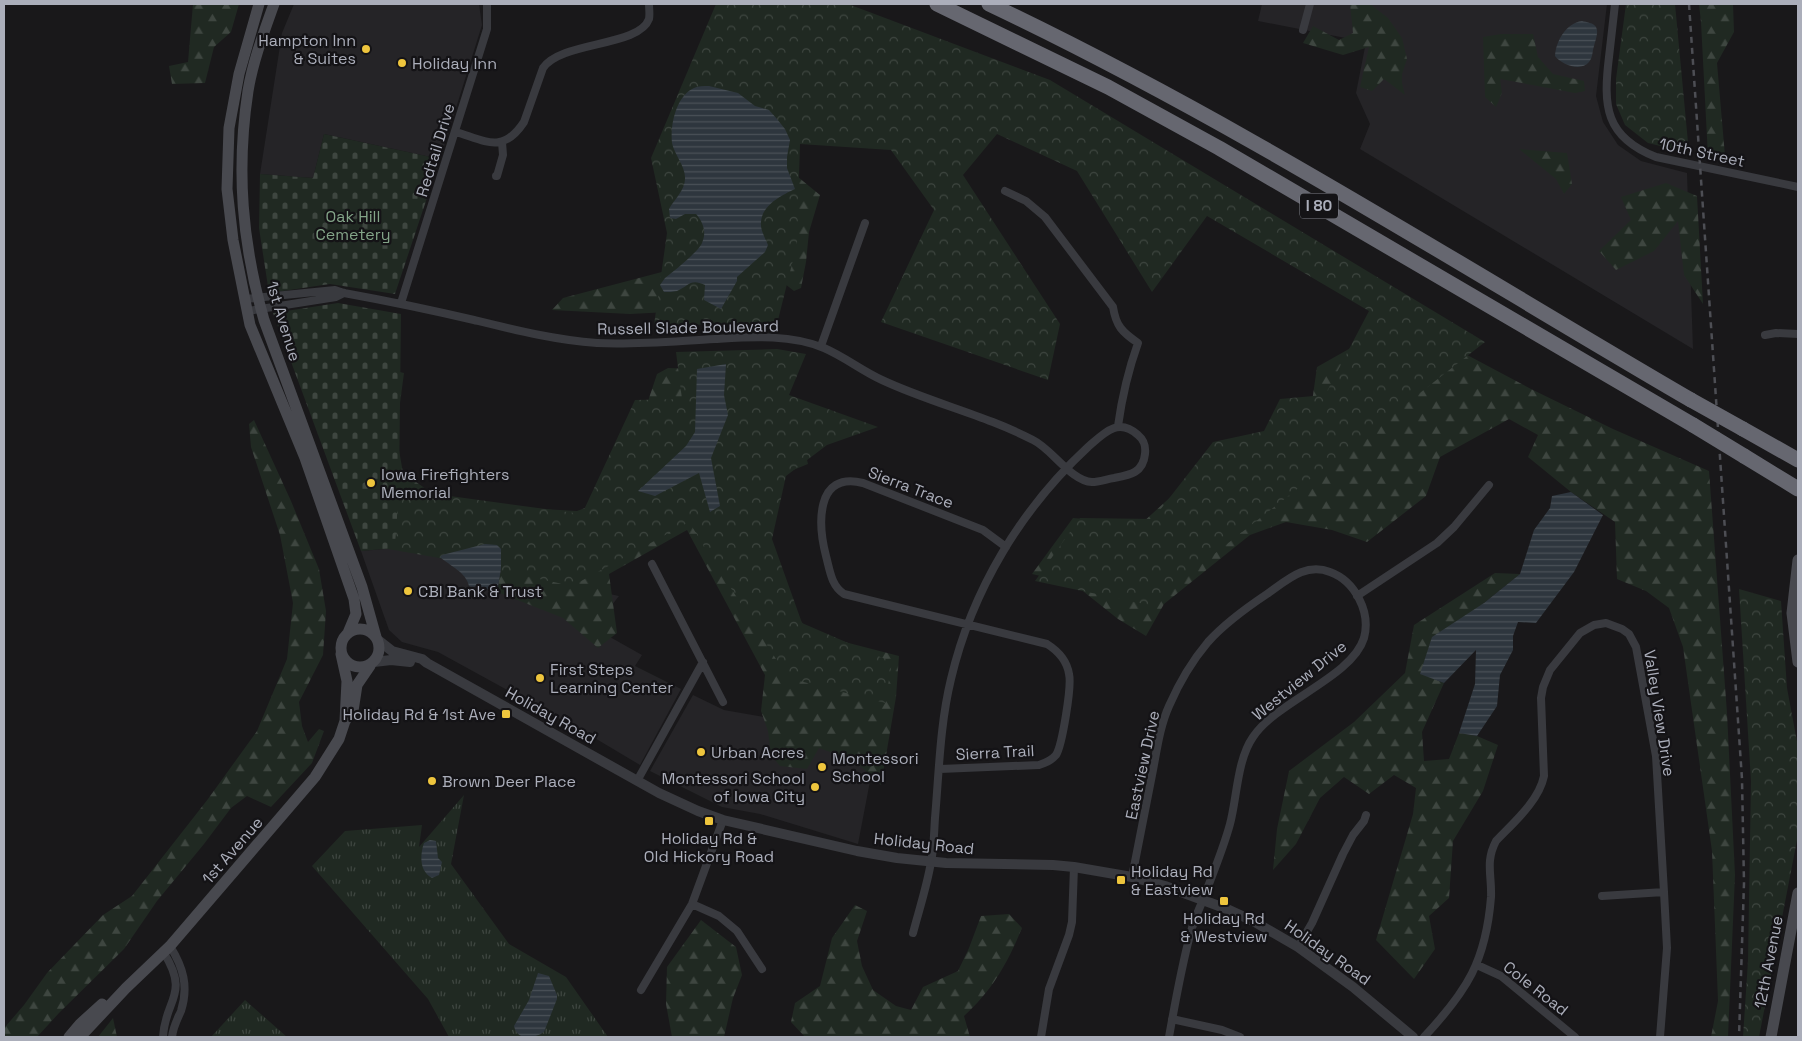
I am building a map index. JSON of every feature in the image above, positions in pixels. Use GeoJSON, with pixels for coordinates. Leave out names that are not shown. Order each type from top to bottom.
{"type":"FeatureCollection","features":[{"type":"Feature","properties":{"kind":"highway","name":"I 80"},"geometry":{"type":"LineString","coordinates":[[937,4],[1108,87],[1220,148],[1693,425],[1798,489]]}},
{"type":"Feature","properties":{"kind":"highway","name":"I 80"},"geometry":{"type":"LineString","coordinates":[[989,4],[1119,68],[1228,127],[1691,400],[1798,460]]}},
{"type":"Feature","properties":{"kind":"main road","name":"1st Avenue"},"geometry":{"type":"LineString","coordinates":[[258,4],[239,74],[229,128],[227,189],[233,240],[250,325],[306,458],[352,592],[356,614],[348,633]]}},
{"type":"Feature","properties":{"kind":"main road","name":"1st Avenue"},"geometry":{"type":"LineString","coordinates":[[274,4],[263,34],[249,90],[241,176],[244,226],[259,303],[362,587],[377,638]]}},
{"type":"Feature","properties":{"kind":"main road"},"geometry":{"type":"LineString","coordinates":[[1798,560],[1792,613],[1798,662]]}},
{"type":"Feature","properties":{"kind":"main road"},"geometry":{"type":"LineString","coordinates":[[360,629],[371,632],[377,638],[379,652],[372,664],[364,668],[352,666],[341,654],[342,642],[348,633],[360,629]]}},
{"type":"Feature","properties":{"kind":"main road","name":"1st Avenue"},"geometry":{"type":"LineString","coordinates":[[80,1037],[126,988],[167,950],[314,777],[339,739],[345,721],[347,681],[341,654]]}},
{"type":"Feature","properties":{"kind":"main road","name":"1st Avenue"},"geometry":{"type":"LineString","coordinates":[[345,721],[353,711],[357,685],[372,664]]}},
{"type":"Feature","properties":{"kind":"main road","name":"12th Avenue"},"geometry":{"type":"LineString","coordinates":[[1771,1037],[1798,893]]}},
{"type":"Feature","properties":{"kind":"main road","name":"1st Avenue"},"geometry":{"type":"LineString","coordinates":[[69,1037],[94,1011],[126,988]]}},
{"type":"Feature","properties":{"kind":"street","name":"Redtail Drive"},"geometry":{"type":"LineString","coordinates":[[401,303],[487,28],[487,4]]}},
{"type":"Feature","properties":{"kind":"street"},"geometry":{"type":"LineString","coordinates":[[456,132],[486,141],[507,141],[524,122],[546,63],[560,55],[614,41],[642,28],[649,19],[648,4]]}},
{"type":"Feature","properties":{"kind":"street"},"geometry":{"type":"LineString","coordinates":[[1303,30],[1310,4]]}},
{"type":"Feature","properties":{"kind":"street","name":"10th Street"},"geometry":{"type":"LineString","coordinates":[[1615,4],[1606,98],[1611,119],[1626,140],[1643,152],[1656,157],[1798,187]]}},
{"type":"Feature","properties":{"kind":"street"},"geometry":{"type":"LineString","coordinates":[[496,176],[503,155],[502,142]]}},
{"type":"Feature","properties":{"kind":"street"},"geometry":{"type":"LineString","coordinates":[[913,933],[932,862],[944,713],[962,638],[994,566],[1026,516],[1066,468],[1105,432],[1118,426],[1121,400],[1138,343],[1124,333],[1115,319],[1113,307],[1045,217],[1026,201],[1005,191]]}},
{"type":"Feature","properties":{"kind":"street"},"geometry":{"type":"LineString","coordinates":[[820,346],[865,223]]}},
{"type":"Feature","properties":{"kind":"street","name":"Russell Slade Boulevard"},"geometry":{"type":"LineString","coordinates":[[247,305],[336,297],[344,293],[401,303],[558,339],[599,343],[638,343],[768,337],[820,346],[852,361],[880,379],[1013,430],[1039,442],[1066,468],[1082,480],[1093,482],[1134,474],[1142,466],[1146,451],[1143,440],[1131,429],[1118,426]]}},
{"type":"Feature","properties":{"kind":"street","name":"Russell Slade Boulevard"},"geometry":{"type":"LineString","coordinates":[[247,305],[259,303]]}},
{"type":"Feature","properties":{"kind":"street"},"geometry":{"type":"LineString","coordinates":[[1765,336],[1776,333],[1798,334]]}},
{"type":"Feature","properties":{"kind":"street","name":"Sierra Trace"},"geometry":{"type":"LineString","coordinates":[[968,624],[863,599],[840,591],[834,584],[820,524],[826,497],[831,488],[840,482],[850,480],[863,483],[983,530],[1006,547]]}},
{"type":"Feature","properties":{"kind":"street"},"geometry":{"type":"LineString","coordinates":[[1357,596],[1437,543],[1454,527],[1489,484]]}},
{"type":"Feature","properties":{"kind":"street"},"geometry":{"type":"LineString","coordinates":[[652,564],[723,702]]}},
{"type":"Feature","properties":{"kind":"street","name":"Eastview Drive"},"geometry":{"type":"LineString","coordinates":[[1132,877],[1159,736],[1168,708],[1181,680],[1194,659],[1226,624],[1300,572],[1317,569],[1334,573],[1346,581],[1357,596]]}},
{"type":"Feature","properties":{"kind":"street","name":"Westview Drive"},"geometry":{"type":"LineString","coordinates":[[1169,1037],[1190,934],[1226,839],[1242,766],[1249,744],[1259,729],[1270,718],[1345,665],[1356,653],[1363,640],[1366,626],[1364,612],[1357,596]]}},
{"type":"Feature","properties":{"kind":"street","name":"Sierra Trail"},"geometry":{"type":"LineString","coordinates":[[940,768],[1039,765],[1047,763],[1055,756],[1060,740],[1070,687],[1070,674],[1061,656],[1056,650],[1046,644],[968,624]]}},
{"type":"Feature","properties":{"kind":"street","name":"Valley View Drive"},"geometry":{"type":"LineString","coordinates":[[1424,1037],[1461,993],[1477,965],[1487,933],[1491,894],[1489,867],[1492,848],[1496,841],[1534,800],[1542,785],[1544,776],[1542,698],[1546,678],[1550,670],[1580,633],[1594,625],[1606,624],[1622,629],[1629,634],[1636,648],[1656,756],[1666,948],[1660,1037]]}},
{"type":"Feature","properties":{"kind":"street","name":"Holiday Road"},"geometry":{"type":"LineString","coordinates":[[377,638],[392,651],[422,659],[637,781],[678,802],[723,820],[858,850],[932,862],[1074,867],[1132,877],[1203,899],[1253,920],[1298,947],[1354,987],[1413,1037]]}},
{"type":"Feature","properties":{"kind":"street","name":"Holiday Road"},"geometry":{"type":"LineString","coordinates":[[372,664],[399,660],[420,664],[427,663]]}},
{"type":"Feature","properties":{"kind":"street"},"geometry":{"type":"LineString","coordinates":[[637,781],[703,662]]}},
{"type":"Feature","properties":{"kind":"street"},"geometry":{"type":"LineString","coordinates":[[1298,947],[1312,923],[1343,854],[1366,815]]}},
{"type":"Feature","properties":{"kind":"street"},"geometry":{"type":"LineString","coordinates":[[641,990],[692,904],[723,820]]}},
{"type":"Feature","properties":{"kind":"street"},"geometry":{"type":"LineString","coordinates":[[1041,1037],[1049,990],[1072,922],[1074,867]]}},
{"type":"Feature","properties":{"kind":"street"},"geometry":{"type":"LineString","coordinates":[[1602,896],[1664,892]]}},
{"type":"Feature","properties":{"kind":"street"},"geometry":{"type":"LineString","coordinates":[[692,904],[719,916],[738,931],[762,969]]}},
{"type":"Feature","properties":{"kind":"street"},"geometry":{"type":"LineString","coordinates":[[163,1037],[166,1020],[175,995],[176,984],[167,950]]}},
{"type":"Feature","properties":{"kind":"street"},"geometry":{"type":"LineString","coordinates":[[167,950],[179,960],[185,980],[183,1004],[175,1021],[172,1037]]}},
{"type":"Feature","properties":{"kind":"street","name":"Cole Road"},"geometry":{"type":"LineString","coordinates":[[1477,965],[1500,976],[1575,1037]]}},
{"type":"Feature","properties":{"kind":"street"},"geometry":{"type":"LineString","coordinates":[[1172,1020],[1222,1030],[1240,1037]]}},
{"type":"Feature","properties":{"kind":"shaded area"},"geometry":{"type":"Polygon","coordinates":[[[294,4],[479,4],[482,25],[440,159],[324,134],[313,178],[260,174],[282,33],[294,4]]]}},
{"type":"Feature","properties":{"kind":"shaded area"},"geometry":{"type":"Polygon","coordinates":[[[1262,4],[1607,4],[1596,96],[1603,122],[1618,145],[1641,161],[1687,173],[1693,349],[1360,149],[1370,124],[1356,93],[1366,42],[1258,21],[1262,4]]]}},
{"type":"Feature","properties":{"kind":"shaded area"},"geometry":{"type":"Polygon","coordinates":[[[1582,21],[1595,26],[1597,37],[1589,62],[1586,65],[1577,67],[1562,62],[1555,56],[1557,44],[1563,34],[1571,25],[1582,21]]]}},
{"type":"Feature","properties":{"kind":"shaded area"},"geometry":{"type":"Polygon","coordinates":[[[699,86],[709,86],[738,93],[755,106],[769,110],[777,119],[785,129],[790,140],[787,168],[795,189],[774,201],[765,211],[762,216],[761,225],[768,245],[765,252],[737,277],[737,281],[721,309],[704,300],[705,285],[700,283],[696,282],[672,292],[664,292],[660,285],[665,278],[700,247],[704,235],[704,227],[696,214],[685,214],[676,219],[670,218],[669,209],[685,183],[684,170],[672,143],[673,120],[679,104],[688,92],[699,86]]]}},
{"type":"Feature","properties":{"kind":"shaded area"},"geometry":{"type":"Polygon","coordinates":[[[726,364],[724,395],[728,415],[711,458],[720,506],[710,512],[699,473],[655,496],[638,491],[686,446],[695,432],[697,369],[726,364]]]}},
{"type":"Feature","properties":{"kind":"shaded area"},"geometry":{"type":"Polygon","coordinates":[[[1571,492],[1603,515],[1574,572],[1536,623],[1518,622],[1513,636],[1513,650],[1500,675],[1497,706],[1477,736],[1459,733],[1475,684],[1476,650],[1444,683],[1420,674],[1432,637],[1484,603],[1520,574],[1534,530],[1550,508],[1552,496],[1571,492]]]}},
{"type":"Feature","properties":{"kind":"shaded area"},"geometry":{"type":"Polygon","coordinates":[[[485,544],[497,545],[501,549],[501,569],[497,592],[477,586],[469,586],[461,573],[440,557],[485,544]]]}},
{"type":"Feature","properties":{"kind":"shaded area"},"geometry":{"type":"Polygon","coordinates":[[[395,548],[619,596],[594,628],[642,655],[635,666],[681,689],[640,765],[438,652],[402,642],[389,630],[361,551],[395,548]]]}},
{"type":"Feature","properties":{"kind":"shaded area"},"geometry":{"type":"Polygon","coordinates":[[[693,695],[724,710],[781,720],[885,703],[858,844],[760,814],[722,807],[650,771],[693,695]]]}},
{"type":"Feature","properties":{"kind":"shaded area"},"geometry":{"type":"Polygon","coordinates":[[[430,840],[436,841],[438,858],[442,862],[439,875],[432,878],[425,871],[421,858],[424,843],[430,840]]]}},
{"type":"Feature","properties":{"kind":"shaded area"},"geometry":{"type":"Polygon","coordinates":[[[538,973],[549,976],[557,999],[544,1032],[536,1036],[526,1037],[519,1034],[514,1026],[529,1000],[538,973]]]}},
{"type":"Feature","properties":{"kind":"green space"},"geometry":{"type":"Polygon","coordinates":[[[193,4],[239,4],[231,32],[214,47],[205,83],[172,84],[169,66],[188,62],[193,4]]]}},
{"type":"Feature","properties":{"kind":"green space"},"geometry":{"type":"Polygon","coordinates":[[[716,4],[848,4],[1050,80],[1485,342],[1149,605],[1035,581],[1080,518],[1153,519],[1213,442],[1264,431],[1280,399],[1325,395],[1369,311],[1207,216],[1152,292],[1077,171],[997,134],[963,175],[1060,324],[1048,380],[881,322],[934,210],[891,150],[800,144],[797,244],[777,324],[654,325],[667,233],[651,158],[716,4]]]}},
{"type":"Feature","properties":{"kind":"green space"},"geometry":{"type":"Polygon","coordinates":[[[1350,4],[1370,4],[1388,18],[1402,38],[1407,59],[1402,74],[1405,95],[1384,79],[1372,91],[1360,87],[1369,47],[1343,55],[1303,43],[1313,26],[1339,40],[1353,33],[1350,4]]]}},
{"type":"Feature","properties":{"kind":"green space"},"geometry":{"type":"Polygon","coordinates":[[[1626,4],[1675,4],[1689,153],[1648,143],[1625,125],[1616,104],[1616,79],[1626,4]]]}},
{"type":"Feature","properties":{"kind":"green space"},"geometry":{"type":"Polygon","coordinates":[[[1699,4],[1733,4],[1734,32],[1717,63],[1725,156],[1708,157],[1699,4]]]}},
{"type":"Feature","properties":{"kind":"green space"},"geometry":{"type":"Polygon","coordinates":[[[1501,34],[1533,34],[1538,57],[1553,74],[1584,81],[1585,91],[1575,93],[1500,79],[1502,93],[1496,107],[1485,97],[1483,37],[1501,34]]]}},
{"type":"Feature","properties":{"kind":"green space","name":"Oak Hill Cemetery"},"geometry":{"type":"Polygon","coordinates":[[[324,134],[440,159],[395,294],[330,284],[269,293],[259,228],[260,174],[313,178],[324,134]]]}},
{"type":"Feature","properties":{"kind":"green space"},"geometry":{"type":"Polygon","coordinates":[[[1519,149],[1567,153],[1572,184],[1564,194],[1556,179],[1519,149]]]}},
{"type":"Feature","properties":{"kind":"green space"},"geometry":{"type":"Polygon","coordinates":[[[787,168],[820,195],[809,232],[801,288],[794,291],[780,280],[787,168]]]}},
{"type":"Feature","properties":{"kind":"green space"},"geometry":{"type":"Polygon","coordinates":[[[1666,183],[1697,196],[1703,304],[1684,275],[1678,221],[1654,251],[1616,270],[1599,251],[1631,220],[1621,197],[1666,183]]]}},
{"type":"Feature","properties":{"kind":"green space"},"geometry":{"type":"Polygon","coordinates":[[[677,268],[668,312],[630,314],[552,310],[563,298],[677,268]]]}},
{"type":"Feature","properties":{"kind":"green space"},"geometry":{"type":"Polygon","coordinates":[[[338,303],[401,314],[399,489],[395,548],[361,551],[273,313],[338,303]]]}},
{"type":"Feature","properties":{"kind":"green space"},"geometry":{"type":"Polygon","coordinates":[[[1363,341],[1454,348],[1531,389],[1613,429],[1709,471],[1727,713],[1735,875],[1728,1037],[1711,1037],[1718,1001],[1712,851],[1683,647],[1669,608],[1646,591],[1617,579],[1615,522],[1571,492],[1528,457],[1538,435],[1509,419],[1440,457],[1426,496],[1367,542],[1332,530],[1286,522],[1250,535],[1164,604],[1146,636],[1118,619],[1074,584],[1032,574],[1073,518],[1141,524],[1188,481],[1312,402],[1317,367],[1363,341]]]}},
{"type":"Feature","properties":{"kind":"green space"},"geometry":{"type":"Polygon","coordinates":[[[777,349],[806,354],[789,395],[878,427],[827,445],[786,476],[772,539],[802,623],[892,662],[885,703],[788,678],[689,522],[572,586],[395,548],[399,489],[582,514],[635,400],[682,399],[676,352],[777,349]]]}},
{"type":"Feature","properties":{"kind":"green space"},"geometry":{"type":"Polygon","coordinates":[[[668,368],[697,369],[793,402],[808,464],[781,475],[769,532],[791,608],[810,633],[899,656],[896,697],[881,785],[855,761],[819,748],[807,769],[780,766],[771,755],[768,731],[761,711],[765,675],[687,530],[609,574],[617,633],[598,648],[563,618],[497,592],[501,569],[377,547],[391,370],[404,373],[396,433],[403,473],[439,498],[475,505],[577,511],[593,505],[641,422],[657,374],[668,368]]]}},
{"type":"Feature","properties":{"kind":"green space"},"geometry":{"type":"Polygon","coordinates":[[[254,420],[291,501],[319,569],[326,611],[323,655],[299,702],[302,726],[308,742],[319,729],[324,731],[312,763],[271,807],[247,796],[231,808],[157,901],[124,949],[37,1037],[4,1037],[5,1027],[47,973],[103,915],[132,896],[208,799],[257,731],[287,659],[293,603],[280,535],[251,447],[249,424],[254,420]]]}},
{"type":"Feature","properties":{"kind":"green space"},"geometry":{"type":"Polygon","coordinates":[[[1495,573],[1520,574],[1484,603],[1420,673],[1444,683],[1422,732],[1424,761],[1449,759],[1459,733],[1477,736],[1498,745],[1483,791],[1453,841],[1449,898],[1429,916],[1435,949],[1414,979],[1376,940],[1413,814],[1416,788],[1394,775],[1369,794],[1344,777],[1320,798],[1296,844],[1273,870],[1277,829],[1289,771],[1354,722],[1405,673],[1414,625],[1495,573]]]}},
{"type":"Feature","properties":{"kind":"green space"},"geometry":{"type":"Polygon","coordinates":[[[1739,589],[1781,601],[1787,688],[1798,747],[1798,835],[1759,1037],[1743,1037],[1748,961],[1751,781],[1739,589]]]}},
{"type":"Feature","properties":{"kind":"green space"},"geometry":{"type":"Polygon","coordinates":[[[464,795],[451,864],[509,944],[566,977],[608,1037],[449,1037],[428,999],[312,866],[345,831],[422,825],[419,847],[464,795]]]}},
{"type":"Feature","properties":{"kind":"green space"},"geometry":{"type":"Polygon","coordinates":[[[855,905],[867,911],[857,941],[862,966],[873,990],[896,1006],[911,1010],[923,987],[958,971],[981,916],[1009,914],[1022,928],[1011,953],[991,986],[964,1016],[970,1037],[805,1037],[791,1022],[795,1003],[820,986],[832,938],[855,905]]]}},
{"type":"Feature","properties":{"kind":"green space"},"geometry":{"type":"Polygon","coordinates":[[[701,920],[736,947],[742,975],[733,998],[724,1037],[672,1037],[666,1004],[667,967],[701,920]]]}},
{"type":"Feature","properties":{"kind":"green space"},"geometry":{"type":"Polygon","coordinates":[[[245,1000],[287,1037],[211,1037],[245,1000]]]}},
{"type":"Feature","properties":{"kind":"green space"},"geometry":{"type":"Polygon","coordinates":[[[113,1018],[117,1037],[98,1037],[113,1018]]]}},
{"type":"Feature","properties":{"kind":"railway"},"geometry":{"type":"LineString","coordinates":[[1689,4],[1742,779],[1744,883],[1739,1037]]}},
{"type":"Feature","properties":{"kind":"place","name":"Hampton Inn & Suites"},"geometry":{"type":"Point","coordinates":[366,49]}},
{"type":"Feature","properties":{"kind":"place","name":"Holiday Inn"},"geometry":{"type":"Point","coordinates":[402,63]}},
{"type":"Feature","properties":{"kind":"place","name":"Iowa Firefighters Memorial"},"geometry":{"type":"Point","coordinates":[371,483]}},
{"type":"Feature","properties":{"kind":"place","name":"CBI Bank & Trust"},"geometry":{"type":"Point","coordinates":[408,591]}},
{"type":"Feature","properties":{"kind":"place","name":"First Steps Learning Center"},"geometry":{"type":"Point","coordinates":[540,678]}},
{"type":"Feature","properties":{"kind":"place","name":"Holiday Rd & 1st Ave"},"geometry":{"type":"Point","coordinates":[506,714]}},
{"type":"Feature","properties":{"kind":"place","name":"Urban Acres"},"geometry":{"type":"Point","coordinates":[701,752]}},
{"type":"Feature","properties":{"kind":"place","name":"Montessori School"},"geometry":{"type":"Point","coordinates":[822,767]}},
{"type":"Feature","properties":{"kind":"place","name":"Brown Deer Place"},"geometry":{"type":"Point","coordinates":[432,781]}},
{"type":"Feature","properties":{"kind":"place","name":"Montessori School of Iowa City"},"geometry":{"type":"Point","coordinates":[815,787]}},
{"type":"Feature","properties":{"kind":"place","name":"Holiday Rd & Old Hickory Road"},"geometry":{"type":"Point","coordinates":[709,821]}},
{"type":"Feature","properties":{"kind":"place","name":"Holiday Rd & Eastview"},"geometry":{"type":"Point","coordinates":[1121,880]}},
{"type":"Feature","properties":{"kind":"place","name":"Holiday Rd & Westview"},"geometry":{"type":"Point","coordinates":[1224,901]}}]}
